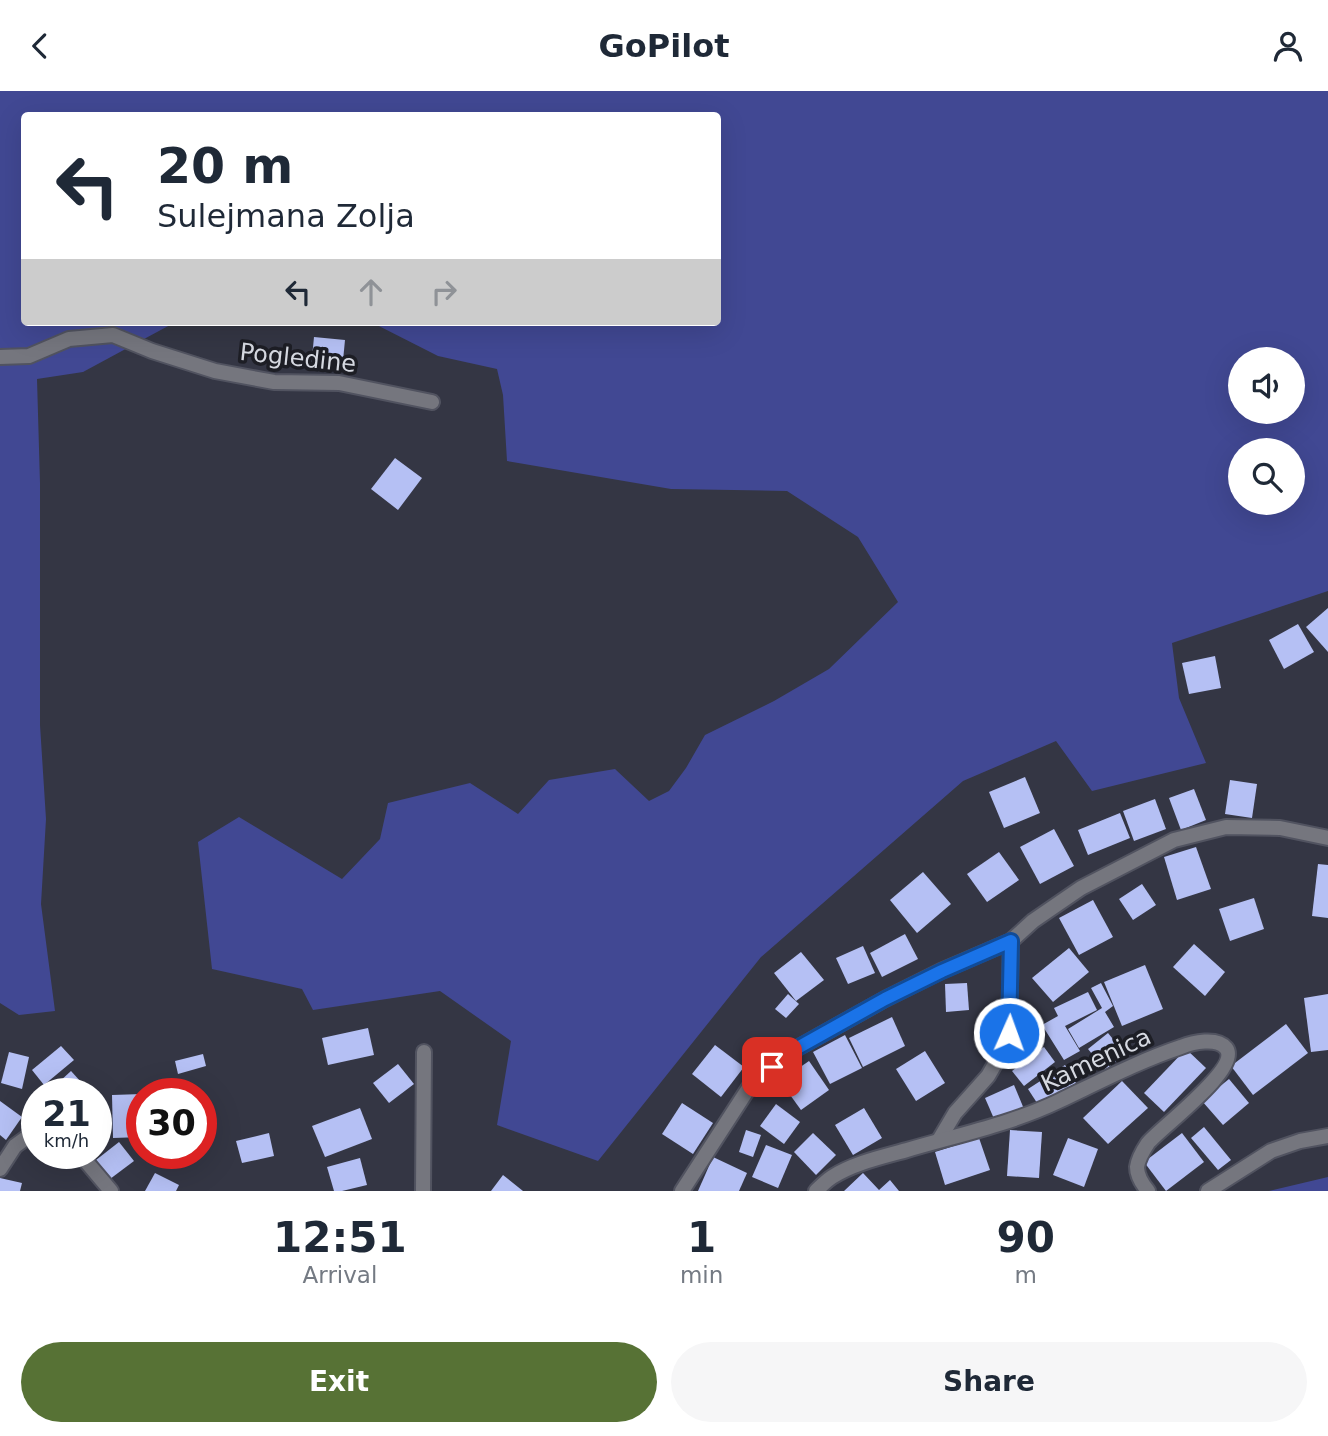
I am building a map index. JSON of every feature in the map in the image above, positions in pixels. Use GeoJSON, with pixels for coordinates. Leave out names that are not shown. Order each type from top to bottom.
{"type":"FeatureCollection","features":[{"type":"Feature","properties":{"kind":"street","name":"Pogledine"},"geometry":{"type":"LineString","coordinates":[[0,357],[29,356],[69,339],[113,335],[152,351],[215,371],[274,382],[339,383],[432,402]]}},
{"type":"Feature","properties":{"kind":"street"},"geometry":{"type":"LineString","coordinates":[[682,1191],[752,1083],[792,1051],[885,999],[1011,941],[1033,921],[1081,888],[1174,840],[1226,827],[1280,828],[1328,838]]}},
{"type":"Feature","properties":{"kind":"street"},"geometry":{"type":"LineString","coordinates":[[939,1140],[955,1113],[988,1076],[1009,1033],[1011,941]]}},
{"type":"Feature","properties":{"kind":"street","name":"Kamenica"},"geometry":{"type":"LineString","coordinates":[[816,1191],[845,1170],[1041,1110],[1183,1046],[1206,1042],[1225,1046],[1228,1053],[1227,1062],[1219,1074],[1148,1144],[1140,1159],[1137,1168],[1148,1191]]}},
{"type":"Feature","properties":{"kind":"street"},"geometry":{"type":"LineString","coordinates":[[423,1191],[424,1052]]}},
{"type":"Feature","properties":{"kind":"street"},"geometry":{"type":"LineString","coordinates":[[1208,1191],[1271,1151],[1300,1141],[1328,1136]]}},
{"type":"Feature","properties":{"kind":"street"},"geometry":{"type":"LineString","coordinates":[[0,1169],[15,1146],[21,1142]]}},
{"type":"Feature","properties":{"kind":"street"},"geometry":{"type":"LineString","coordinates":[[92,1169],[111,1191]]}},
{"type":"Feature","properties":{"kind":"shaded area"},"geometry":{"type":"Polygon","coordinates":[[[0,91],[1328,91],[1328,591],[1172,643],[1179,698],[1206,763],[1092,791],[1056,741],[963,781],[761,957],[598,1161],[497,1125],[511,1041],[440,991],[313,1010],[302,989],[212,969],[198,842],[239,817],[342,879],[380,839],[388,803],[470,783],[518,814],[549,780],[615,769],[649,801],[669,791],[705,735],[774,701],[829,669],[898,602],[858,537],[787,491],[671,489],[507,461],[503,395],[497,369],[438,356],[379,326],[721,326],[721,112],[21,112],[21,326],[168,326],[83,372],[37,379],[40,725],[46,819],[41,904],[55,1011],[19,1015],[0,1003],[0,91]]]}},
{"type":"Feature","properties":{"kind":"shaded area"},"geometry":{"type":"Polygon","coordinates":[[[1328,1177],[1328,1191],[1269,1191],[1328,1177]]]}},
{"type":"Feature","properties":{"kind":"building"},"geometry":{"type":"Polygon","coordinates":[[[314,337],[345,340],[342,371],[311,368],[314,337]]]}},
{"type":"Feature","properties":{"kind":"building"},"geometry":{"type":"Polygon","coordinates":[[[395,458],[422,478],[398,510],[371,489],[395,458]]]}},
{"type":"Feature","properties":{"kind":"building"},"geometry":{"type":"Polygon","coordinates":[[[1328,608],[1328,652],[1306,627],[1328,608]]]}},
{"type":"Feature","properties":{"kind":"building"},"geometry":{"type":"Polygon","coordinates":[[[1298,624],[1314,652],[1284,669],[1269,640],[1298,624]]]}},
{"type":"Feature","properties":{"kind":"building"},"geometry":{"type":"Polygon","coordinates":[[[1215,656],[1221,688],[1189,694],[1182,663],[1215,656]]]}},
{"type":"Feature","properties":{"kind":"building"},"geometry":{"type":"Polygon","coordinates":[[[1025,777],[1040,813],[1004,828],[989,792],[1025,777]]]}},
{"type":"Feature","properties":{"kind":"building"},"geometry":{"type":"Polygon","coordinates":[[[1230,780],[1257,784],[1252,818],[1225,814],[1230,780]]]}},
{"type":"Feature","properties":{"kind":"building"},"geometry":{"type":"Polygon","coordinates":[[[1194,789],[1206,820],[1181,830],[1169,798],[1194,789]]]}},
{"type":"Feature","properties":{"kind":"building"},"geometry":{"type":"Polygon","coordinates":[[[1155,799],[1166,829],[1134,841],[1123,811],[1155,799]]]}},
{"type":"Feature","properties":{"kind":"building"},"geometry":{"type":"Polygon","coordinates":[[[1120,813],[1130,838],[1088,855],[1078,830],[1120,813]]]}},
{"type":"Feature","properties":{"kind":"building"},"geometry":{"type":"Polygon","coordinates":[[[1054,829],[1074,866],[1040,884],[1020,847],[1054,829]]]}},
{"type":"Feature","properties":{"kind":"building"},"geometry":{"type":"Polygon","coordinates":[[[1196,847],[1211,889],[1177,900],[1164,857],[1196,847]]]}},
{"type":"Feature","properties":{"kind":"building"},"geometry":{"type":"Polygon","coordinates":[[[999,852],[1019,880],[987,902],[967,874],[999,852]]]}},
{"type":"Feature","properties":{"kind":"building"},"geometry":{"type":"Polygon","coordinates":[[[1318,864],[1328,865],[1328,918],[1312,916],[1318,864]]]}},
{"type":"Feature","properties":{"kind":"building"},"geometry":{"type":"Polygon","coordinates":[[[923,872],[951,904],[917,933],[890,900],[923,872]]]}},
{"type":"Feature","properties":{"kind":"building"},"geometry":{"type":"Polygon","coordinates":[[[1142,884],[1156,905],[1133,920],[1119,899],[1142,884]]]}},
{"type":"Feature","properties":{"kind":"building"},"geometry":{"type":"Polygon","coordinates":[[[1254,898],[1264,929],[1230,941],[1219,909],[1254,898]]]}},
{"type":"Feature","properties":{"kind":"building"},"geometry":{"type":"Polygon","coordinates":[[[1093,900],[1113,937],[1079,955],[1059,918],[1093,900]]]}},
{"type":"Feature","properties":{"kind":"building"},"geometry":{"type":"Polygon","coordinates":[[[905,934],[918,959],[882,977],[870,953],[905,934]]]}},
{"type":"Feature","properties":{"kind":"building"},"geometry":{"type":"Polygon","coordinates":[[[1194,944],[1225,972],[1205,996],[1173,967],[1194,944]]]}},
{"type":"Feature","properties":{"kind":"building"},"geometry":{"type":"Polygon","coordinates":[[[863,946],[875,973],[848,984],[836,958],[863,946]]]}},
{"type":"Feature","properties":{"kind":"building"},"geometry":{"type":"Polygon","coordinates":[[[1069,948],[1089,972],[1053,1002],[1032,978],[1069,948]]]}},
{"type":"Feature","properties":{"kind":"building"},"geometry":{"type":"Polygon","coordinates":[[[801,952],[824,980],[796,1001],[774,973],[801,952]]]}},
{"type":"Feature","properties":{"kind":"building"},"geometry":{"type":"Polygon","coordinates":[[[1145,965],[1163,1009],[1122,1026],[1104,982],[1145,965]]]}},
{"type":"Feature","properties":{"kind":"building"},"geometry":{"type":"Polygon","coordinates":[[[967,983],[969,1010],[946,1012],[945,984],[967,983]]]}},
{"type":"Feature","properties":{"kind":"building"},"geometry":{"type":"Polygon","coordinates":[[[1101,983],[1113,1006],[1105,1012],[1114,1027],[1079,1048],[1068,1029],[1102,1008],[1091,988],[1101,983]]]}},
{"type":"Feature","properties":{"kind":"building"},"geometry":{"type":"Polygon","coordinates":[[[1088,992],[1097,1010],[1065,1026],[1080,1051],[1064,1060],[1042,1025],[1058,1016],[1054,1008],[1088,992]]]}},
{"type":"Feature","properties":{"kind":"building"},"geometry":{"type":"Polygon","coordinates":[[[788,994],[799,1004],[786,1018],[775,1009],[788,994]]]}},
{"type":"Feature","properties":{"kind":"building"},"geometry":{"type":"Polygon","coordinates":[[[1328,994],[1328,1050],[1311,1052],[1304,998],[1328,994]]]}},
{"type":"Feature","properties":{"kind":"building"},"geometry":{"type":"Polygon","coordinates":[[[892,1017],[905,1046],[863,1067],[849,1038],[892,1017]]]}},
{"type":"Feature","properties":{"kind":"building"},"geometry":{"type":"Polygon","coordinates":[[[1286,1024],[1308,1053],[1253,1095],[1231,1066],[1286,1024]]]}},
{"type":"Feature","properties":{"kind":"building"},"geometry":{"type":"Polygon","coordinates":[[[368,1028],[374,1055],[328,1065],[322,1038],[368,1028]]]}},
{"type":"Feature","properties":{"kind":"building"},"geometry":{"type":"Polygon","coordinates":[[[1108,1033],[1125,1054],[1105,1070],[1088,1049],[1108,1033]]]}},
{"type":"Feature","properties":{"kind":"building"},"geometry":{"type":"Polygon","coordinates":[[[845,1035],[862,1068],[830,1084],[813,1052],[845,1035]]]}},
{"type":"Feature","properties":{"kind":"building"},"geometry":{"type":"Polygon","coordinates":[[[715,1045],[744,1067],[721,1097],[692,1074],[715,1045]]]}},
{"type":"Feature","properties":{"kind":"building"},"geometry":{"type":"Polygon","coordinates":[[[61,1046],[74,1060],[52,1078],[38,1078],[32,1070],[61,1046]]]}},
{"type":"Feature","properties":{"kind":"building"},"geometry":{"type":"Polygon","coordinates":[[[1044,1047],[1055,1062],[1024,1086],[1012,1071],[1044,1047]]]}},
{"type":"Feature","properties":{"kind":"building"},"geometry":{"type":"Polygon","coordinates":[[[1186,1049],[1206,1068],[1164,1112],[1144,1093],[1186,1049]]]}},
{"type":"Feature","properties":{"kind":"building"},"geometry":{"type":"Polygon","coordinates":[[[925,1051],[945,1083],[916,1101],[896,1069],[925,1051]]]}},
{"type":"Feature","properties":{"kind":"building"},"geometry":{"type":"Polygon","coordinates":[[[9,1052],[29,1057],[24,1078],[21,1078],[21,1089],[1,1083],[9,1052]]]}},
{"type":"Feature","properties":{"kind":"building"},"geometry":{"type":"Polygon","coordinates":[[[203,1054],[206,1066],[178,1074],[175,1061],[203,1054]]]}},
{"type":"Feature","properties":{"kind":"building"},"geometry":{"type":"Polygon","coordinates":[[[809,1061],[829,1090],[801,1110],[780,1081],[809,1061]]]}},
{"type":"Feature","properties":{"kind":"building"},"geometry":{"type":"Polygon","coordinates":[[[398,1064],[414,1084],[389,1103],[373,1083],[398,1064]]]}},
{"type":"Feature","properties":{"kind":"building"},"geometry":{"type":"Polygon","coordinates":[[[1065,1065],[1076,1083],[1039,1106],[1028,1089],[1065,1065]]]}},
{"type":"Feature","properties":{"kind":"building"},"geometry":{"type":"Polygon","coordinates":[[[71,1071],[77,1078],[63,1078],[71,1071]]]}},
{"type":"Feature","properties":{"kind":"building"},"geometry":{"type":"Polygon","coordinates":[[[1229,1079],[1249,1103],[1223,1125],[1202,1101],[1229,1079]]]}},
{"type":"Feature","properties":{"kind":"building"},"geometry":{"type":"Polygon","coordinates":[[[1122,1081],[1148,1108],[1108,1144],[1083,1118],[1122,1081]]]}},
{"type":"Feature","properties":{"kind":"building"},"geometry":{"type":"Polygon","coordinates":[[[1014,1085],[1024,1109],[995,1121],[985,1098],[1014,1085]]]}},
{"type":"Feature","properties":{"kind":"building"},"geometry":{"type":"Polygon","coordinates":[[[112,1095],[126,1095],[126,1138],[113,1138],[112,1095]]]}},
{"type":"Feature","properties":{"kind":"building"},"geometry":{"type":"Polygon","coordinates":[[[0,1101],[21,1118],[6,1140],[0,1135],[0,1101]]]}},
{"type":"Feature","properties":{"kind":"building"},"geometry":{"type":"Polygon","coordinates":[[[682,1103],[713,1123],[693,1154],[662,1134],[682,1103]]]}},
{"type":"Feature","properties":{"kind":"building"},"geometry":{"type":"Polygon","coordinates":[[[776,1104],[800,1122],[784,1144],[760,1126],[776,1104]]]}},
{"type":"Feature","properties":{"kind":"building"},"geometry":{"type":"Polygon","coordinates":[[[360,1108],[372,1139],[325,1157],[312,1126],[360,1108]]]}},
{"type":"Feature","properties":{"kind":"building"},"geometry":{"type":"Polygon","coordinates":[[[864,1108],[882,1138],[853,1155],[835,1125],[864,1108]]]}},
{"type":"Feature","properties":{"kind":"building"},"geometry":{"type":"Polygon","coordinates":[[[1204,1127],[1231,1160],[1218,1170],[1191,1138],[1204,1127]]]}},
{"type":"Feature","properties":{"kind":"building"},"geometry":{"type":"Polygon","coordinates":[[[746,1130],[761,1135],[753,1157],[739,1152],[746,1130]]]}},
{"type":"Feature","properties":{"kind":"building"},"geometry":{"type":"Polygon","coordinates":[[[1010,1130],[1042,1132],[1039,1178],[1007,1176],[1010,1130]]]}},
{"type":"Feature","properties":{"kind":"building"},"geometry":{"type":"Polygon","coordinates":[[[269,1133],[274,1156],[242,1163],[236,1141],[269,1133]]]}},
{"type":"Feature","properties":{"kind":"building"},"geometry":{"type":"Polygon","coordinates":[[[813,1133],[836,1155],[816,1175],[794,1152],[813,1133]]]}},
{"type":"Feature","properties":{"kind":"building"},"geometry":{"type":"Polygon","coordinates":[[[1182,1133],[1204,1162],[1166,1191],[1144,1162],[1182,1133]]]}},
{"type":"Feature","properties":{"kind":"building"},"geometry":{"type":"Polygon","coordinates":[[[979,1138],[990,1170],[945,1185],[935,1152],[979,1138]]]}},
{"type":"Feature","properties":{"kind":"building"},"geometry":{"type":"Polygon","coordinates":[[[1068,1138],[1098,1149],[1084,1187],[1053,1175],[1068,1138]]]}},
{"type":"Feature","properties":{"kind":"building"},"geometry":{"type":"Polygon","coordinates":[[[119,1142],[126,1151],[126,1167],[110,1179],[103,1169],[112,1169],[112,1147],[119,1142]]]}},
{"type":"Feature","properties":{"kind":"building"},"geometry":{"type":"Polygon","coordinates":[[[766,1145],[792,1155],[778,1188],[752,1177],[766,1145]]]}},
{"type":"Feature","properties":{"kind":"building"},"geometry":{"type":"Polygon","coordinates":[[[713,1157],[747,1173],[739,1191],[698,1191],[713,1157]]]}},
{"type":"Feature","properties":{"kind":"building"},"geometry":{"type":"Polygon","coordinates":[[[360,1158],[367,1185],[334,1191],[327,1167],[360,1158]]]}},
{"type":"Feature","properties":{"kind":"building"},"geometry":{"type":"Polygon","coordinates":[[[155,1173],[179,1185],[176,1191],[145,1191],[155,1173]]]}},
{"type":"Feature","properties":{"kind":"building"},"geometry":{"type":"Polygon","coordinates":[[[863,1173],[879,1190],[890,1180],[899,1191],[844,1191],[863,1173]]]}},
{"type":"Feature","properties":{"kind":"building"},"geometry":{"type":"Polygon","coordinates":[[[503,1175],[523,1191],[491,1191],[503,1175]]]}},
{"type":"Feature","properties":{"kind":"building"},"geometry":{"type":"Polygon","coordinates":[[[0,1178],[22,1183],[20,1191],[0,1191],[0,1178]]]}},
{"type":"Feature","properties":{"kind":"route"},"geometry":{"type":"LineString","coordinates":[[772,1067],[792,1051],[885,999],[1011,941],[1009,1033]]}}]}
